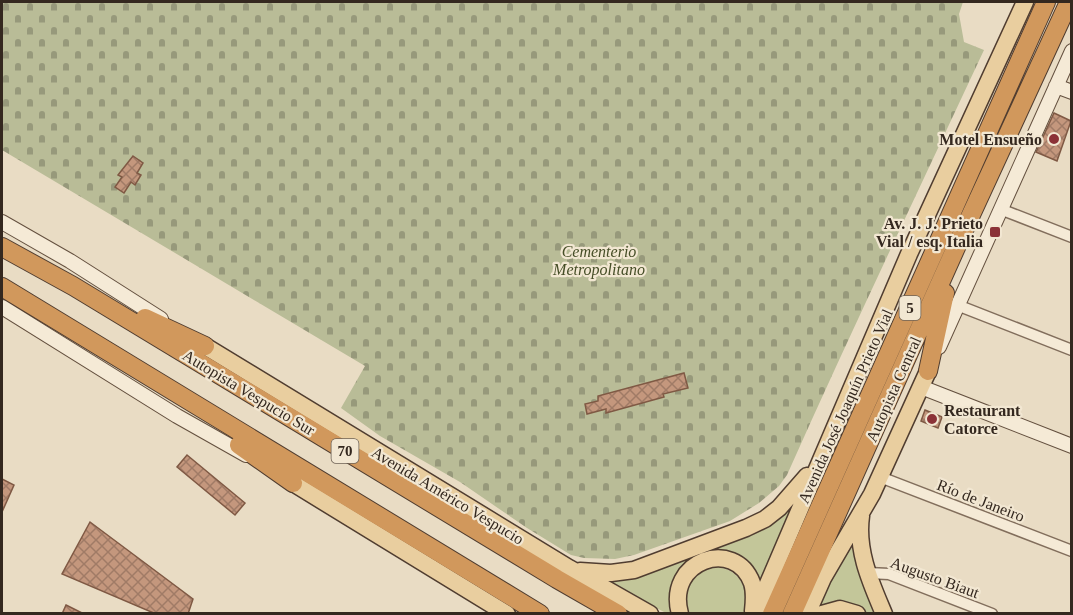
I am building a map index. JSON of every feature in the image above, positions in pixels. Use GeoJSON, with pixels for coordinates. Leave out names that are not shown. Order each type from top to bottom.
{"type":"FeatureCollection","features":[{"type":"Feature","properties":{"kind":"highway","name":"Autopista Central"},"geometry":{"type":"LineString","coordinates":[[772,614],[1046,2]]}},
{"type":"Feature","properties":{"kind":"highway","name":"Autopista Central"},"geometry":{"type":"LineString","coordinates":[[792,614],[1069,2]]}},
{"type":"Feature","properties":{"kind":"highway"},"geometry":{"type":"LineString","coordinates":[[928,370],[958,243]]}},
{"type":"Feature","properties":{"kind":"highway","name":"Autopista Vespucio Sur"},"geometry":{"type":"LineString","coordinates":[[2,247],[73,286],[618,614]]}},
{"type":"Feature","properties":{"kind":"highway"},"geometry":{"type":"LineString","coordinates":[[73,286],[206,346]]}},
{"type":"Feature","properties":{"kind":"highway","name":"70"},"geometry":{"type":"LineString","coordinates":[[2,287],[540,614]]}},
{"type":"Feature","properties":{"kind":"highway"},"geometry":{"type":"LineString","coordinates":[[142,373],[196,415],[293,483]]}},
{"type":"Feature","properties":{"kind":"main road","name":"Avenida José Joaquín Prieto Vial"},"geometry":{"type":"LineString","coordinates":[[754,614],[913,246],[1025,2]]}},
{"type":"Feature","properties":{"kind":"main road"},"geometry":{"type":"LineString","coordinates":[[807,614],[830,566],[861,516],[880,477],[1071,51]]}},
{"type":"Feature","properties":{"kind":"main road"},"geometry":{"type":"LineString","coordinates":[[1056,86],[1071,92]]}},
{"type":"Feature","properties":{"kind":"main road"},"geometry":{"type":"LineString","coordinates":[[2,215],[21,232]]}},
{"type":"Feature","properties":{"kind":"main road","name":"Avenida Américo Vespucio"},"geometry":{"type":"LineString","coordinates":[[2,222],[569,568],[650,614]]}},
{"type":"Feature","properties":{"kind":"main road"},"geometry":{"type":"LineString","coordinates":[[2,309],[507,614]]}},
{"type":"Feature","properties":{"kind":"main road"},"geometry":{"type":"LineString","coordinates":[[921,387],[1071,446]]}},
{"type":"Feature","properties":{"kind":"main road"},"geometry":{"type":"LineString","coordinates":[[569,568],[600,573],[634,570],[756,524],[773,513],[795,491],[826,447]]}},
{"type":"Feature","properties":{"kind":"main road"},"geometry":{"type":"LineString","coordinates":[[861,516],[861,546],[868,573],[884,614]]}},
{"type":"Feature","properties":{"kind":"main road"},"geometry":{"type":"LineString","coordinates":[[681,614],[678,591],[685,574],[695,564],[716,558],[736,564],[748,576],[754,590],[754,614]]}},
{"type":"Feature","properties":{"kind":"main road"},"geometry":{"type":"LineString","coordinates":[[822,614],[840,609],[857,614]]}},
{"type":"Feature","properties":{"kind":"street"},"geometry":{"type":"LineString","coordinates":[[1000,209],[1071,237]]}},
{"type":"Feature","properties":{"kind":"street"},"geometry":{"type":"LineString","coordinates":[[957,305],[1071,350]]}},
{"type":"Feature","properties":{"kind":"street","name":"Río de Janeiro"},"geometry":{"type":"LineString","coordinates":[[880,477],[1071,551]]}},
{"type":"Feature","properties":{"kind":"street","name":"Augusto Biaut"},"geometry":{"type":"LineString","coordinates":[[868,573],[889,574],[992,614]]}},
{"type":"Feature","properties":{"kind":"green space","name":"Cementerio Metropolitano"},"geometry":{"type":"Polygon","coordinates":[[[2,2],[963,2],[959,14],[964,42],[984,50],[787,475],[779,486],[759,503],[730,521],[634,555],[615,559],[584,558],[571,555],[527,528],[460,482],[380,436],[341,408],[365,366],[2,150],[2,2]]]}},
{"type":"Feature","properties":{"kind":"green space"},"geometry":{"type":"Polygon","coordinates":[[[796,502],[758,590],[752,568],[739,555],[722,551],[704,554],[687,563],[675,576],[670,593],[675,613],[666,613],[603,580],[796,502]]]}},
{"type":"Feature","properties":{"kind":"green space"},"geometry":{"type":"Polygon","coordinates":[[[854,534],[877,613],[866,613],[858,608],[819,608],[816,601],[854,534]]]}},
{"type":"Feature","properties":{"kind":"green space"},"geometry":{"type":"Polygon","coordinates":[[[711,565],[729,570],[740,580],[746,595],[745,613],[690,613],[683,601],[694,571],[711,565]]]}},
{"type":"Feature","properties":{"kind":"building","name":"Motel Ensueño"},"geometry":{"type":"Polygon","coordinates":[[[1054,113],[1071,121],[1057,161],[1036,152],[1054,113]]]}},
{"type":"Feature","properties":{"kind":"building"},"geometry":{"type":"Polygon","coordinates":[[[133,156],[143,163],[137,173],[141,175],[135,185],[131,182],[124,193],[115,187],[122,177],[118,175],[133,156]]]}},
{"type":"Feature","properties":{"kind":"building"},"geometry":{"type":"Polygon","coordinates":[[[684,373],[688,388],[606,413],[606,409],[587,414],[585,404],[598,401],[598,396],[684,373]]]}},
{"type":"Feature","properties":{"kind":"building","name":"Restaurant Catorce"},"geometry":{"type":"Polygon","coordinates":[[[925,410],[942,417],[938,428],[921,421],[925,410]]]}},
{"type":"Feature","properties":{"kind":"building"},"geometry":{"type":"Polygon","coordinates":[[[187,455],[245,503],[235,515],[177,467],[187,455]]]}},
{"type":"Feature","properties":{"kind":"building"},"geometry":{"type":"Polygon","coordinates":[[[2,479],[14,485],[2,512],[2,479]]]}},
{"type":"Feature","properties":{"kind":"building"},"geometry":{"type":"Polygon","coordinates":[[[90,522],[193,599],[188,614],[156,614],[62,574],[90,522]]]}},
{"type":"Feature","properties":{"kind":"building"},"geometry":{"type":"Polygon","coordinates":[[[66,605],[84,614],[62,614],[66,605]]]}},
{"type":"Feature","properties":{"kind":"place","name":"Motel Ensueño"},"geometry":{"type":"Point","coordinates":[1054,139]}},
{"type":"Feature","properties":{"kind":"place","name":"Av. J. J. Prieto Vial / esq. Italia"},"geometry":{"type":"Point","coordinates":[995,232]}},
{"type":"Feature","properties":{"kind":"place","name":"Restaurant Catorce"},"geometry":{"type":"Point","coordinates":[932,419]}}]}
